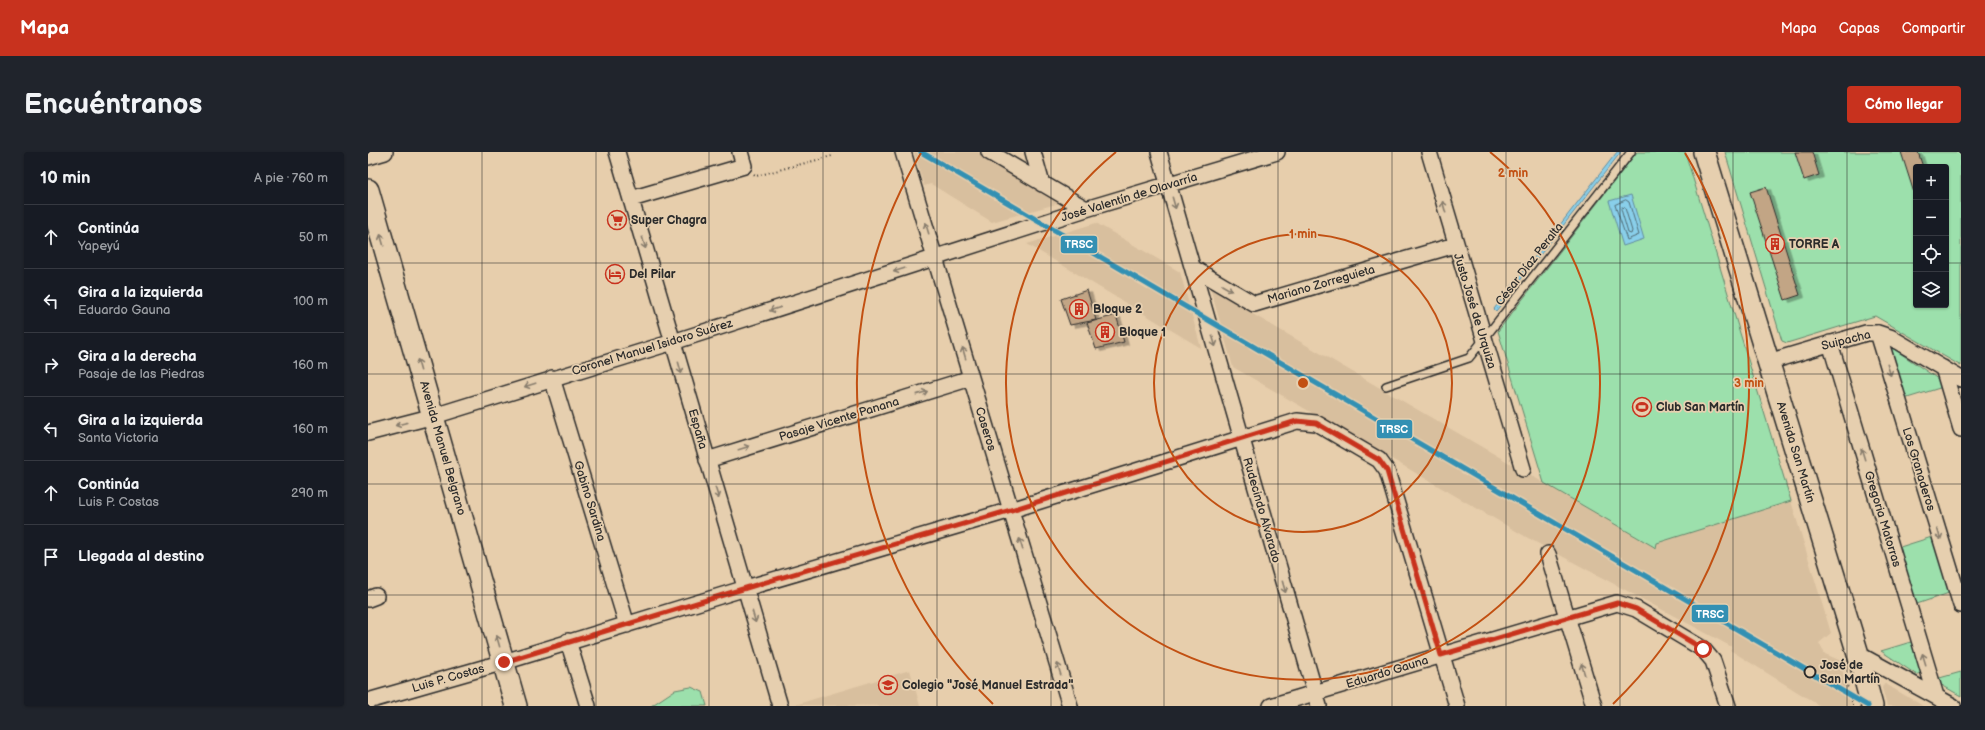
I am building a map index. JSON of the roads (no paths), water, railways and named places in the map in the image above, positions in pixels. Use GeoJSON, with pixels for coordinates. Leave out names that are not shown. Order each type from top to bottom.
{"type":"FeatureCollection","features":[{"type":"Feature","properties":{"kind":"main road","name":"Avenida San Martín"},"geometry":{"type":"LineString","coordinates":[[1704,152],[1858,654],[1872,706]]}},
{"type":"Feature","properties":{"kind":"main road","name":"Avenida Manuel Belgrano"},"geometry":{"type":"LineString","coordinates":[[368,190],[516,706]]}},
{"type":"Feature","properties":{"kind":"street"},"geometry":{"type":"LineString","coordinates":[[368,157],[385,152]]}},
{"type":"Feature","properties":{"kind":"street","name":"España"},"geometry":{"type":"LineString","coordinates":[[617,152],[780,706]]}},
{"type":"Feature","properties":{"kind":"street","name":"Caseros"},"geometry":{"type":"LineString","coordinates":[[903,152],[1070,706]]}},
{"type":"Feature","properties":{"kind":"street"},"geometry":{"type":"LineString","coordinates":[[989,152],[1086,209]]}},
{"type":"Feature","properties":{"kind":"street"},"geometry":{"type":"LineString","coordinates":[[1033,152],[1042,184]]}},
{"type":"Feature","properties":{"kind":"street","name":"Rudecindo Alvarado"},"geometry":{"type":"LineString","coordinates":[[1159,152],[1317,699]]}},
{"type":"Feature","properties":{"kind":"street","name":"José Valentín de Olavarría"},"geometry":{"type":"LineString","coordinates":[[936,258],[1086,209],[1277,152]]}},
{"type":"Feature","properties":{"kind":"street","name":"Justo José de Urquiza"},"geometry":{"type":"LineString","coordinates":[[1429,152],[1455,245],[1522,469]]}},
{"type":"Feature","properties":{"kind":"street"},"geometry":{"type":"LineString","coordinates":[[631,199],[742,159]]}},
{"type":"Feature","properties":{"kind":"street","name":"Mariano Zorreguieta"},"geometry":{"type":"LineString","coordinates":[[1193,268],[1254,304],[1455,245]]}},
{"type":"Feature","properties":{"kind":"street","name":"Coronel Manuel Isidoro Suárez"},"geometry":{"type":"LineString","coordinates":[[368,433],[434,416],[936,258]]}},
{"type":"Feature","properties":{"kind":"street","name":"Suipacha"},"geometry":{"type":"LineString","coordinates":[[1768,362],[1866,332],[1878,332],[1890,337],[1961,379]]}},
{"type":"Feature","properties":{"kind":"street","name":"Los Granaderos"},"geometry":{"type":"LineString","coordinates":[[1878,332],[1961,605]]}},
{"type":"Feature","properties":{"kind":"street","name":"Gregoria Matorras"},"geometry":{"type":"LineString","coordinates":[[1830,343],[1936,696]]}},
{"type":"Feature","properties":{"kind":"street"},"geometry":{"type":"LineString","coordinates":[[1943,368],[1961,429]]}},
{"type":"Feature","properties":{"kind":"street","name":"Gabino Sardina"},"geometry":{"type":"LineString","coordinates":[[552,378],[627,625]]}},
{"type":"Feature","properties":{"kind":"street","name":"Pasaje Vicente Panana"},"geometry":{"type":"LineString","coordinates":[[707,460],[971,378]]}},
{"type":"Feature","properties":{"kind":"street","name":"Luis P. Costas"},"geometry":{"type":"LineString","coordinates":[[368,701],[504,662],[568,641],[627,625],[746,588],[1011,510],[1297,421],[1316,423],[1379,460],[1387,471],[1441,655]]}},
{"type":"Feature","properties":{"kind":"street"},"geometry":{"type":"LineString","coordinates":[[1548,554],[1594,706]]}},
{"type":"Feature","properties":{"kind":"street","name":"Eduardo Gauna"},"geometry":{"type":"LineString","coordinates":[[1271,706],[1317,699],[1441,655],[1617,603],[1636,609],[1703,649],[1713,661],[1728,706]]}},
{"type":"Feature","properties":{"kind":"street"},"geometry":{"type":"LineString","coordinates":[[568,641],[588,706]]}},
{"type":"Feature","properties":{"kind":"street"},"geometry":{"type":"LineString","coordinates":[[1858,654],[1952,706]]}},
{"type":"Feature","properties":{"kind":"street"},"geometry":{"type":"LineString","coordinates":[[1441,655],[1456,706]]}},
{"type":"Feature","properties":{"kind":"lane","name":"César Díaz Peralta"},"geometry":{"type":"LineString","coordinates":[[1386,386],[1469,358],[1631,152]]}},
{"type":"Feature","properties":{"kind":"water"},"geometry":{"type":"Polygon","coordinates":[[[1617,152],[1621,152],[1496,311],[1494,309],[1617,152]]]}},
{"type":"Feature","properties":{"kind":"water"},"geometry":{"type":"Polygon","coordinates":[[[1631,195],[1644,239],[1623,246],[1609,201],[1631,195]]]}},
{"type":"Feature","properties":{"kind":"place","name":"Super Chagra"},"geometry":{"type":"Point","coordinates":[617,220]}},
{"type":"Feature","properties":{"kind":"place","name":"TORRE A"},"geometry":{"type":"Point","coordinates":[1775,244]}},
{"type":"Feature","properties":{"kind":"place","name":"Del Pilar"},"geometry":{"type":"Point","coordinates":[615,274]}},
{"type":"Feature","properties":{"kind":"place","name":"Bloque 2"},"geometry":{"type":"Point","coordinates":[1079,309]}},
{"type":"Feature","properties":{"kind":"place","name":"Bloque 1"},"geometry":{"type":"Point","coordinates":[1105,332]}},
{"type":"Feature","properties":{"kind":"place","name":"Club San Martín"},"geometry":{"type":"Point","coordinates":[1642,407]}},
{"type":"Feature","properties":{"kind":"place","name":"José de San Martín"},"geometry":{"type":"Point","coordinates":[1810,672]}},
{"type":"Feature","properties":{"kind":"place","name":"Colegio \"José Manuel Estrada\""},"geometry":{"type":"Point","coordinates":[888,685]}}]}
